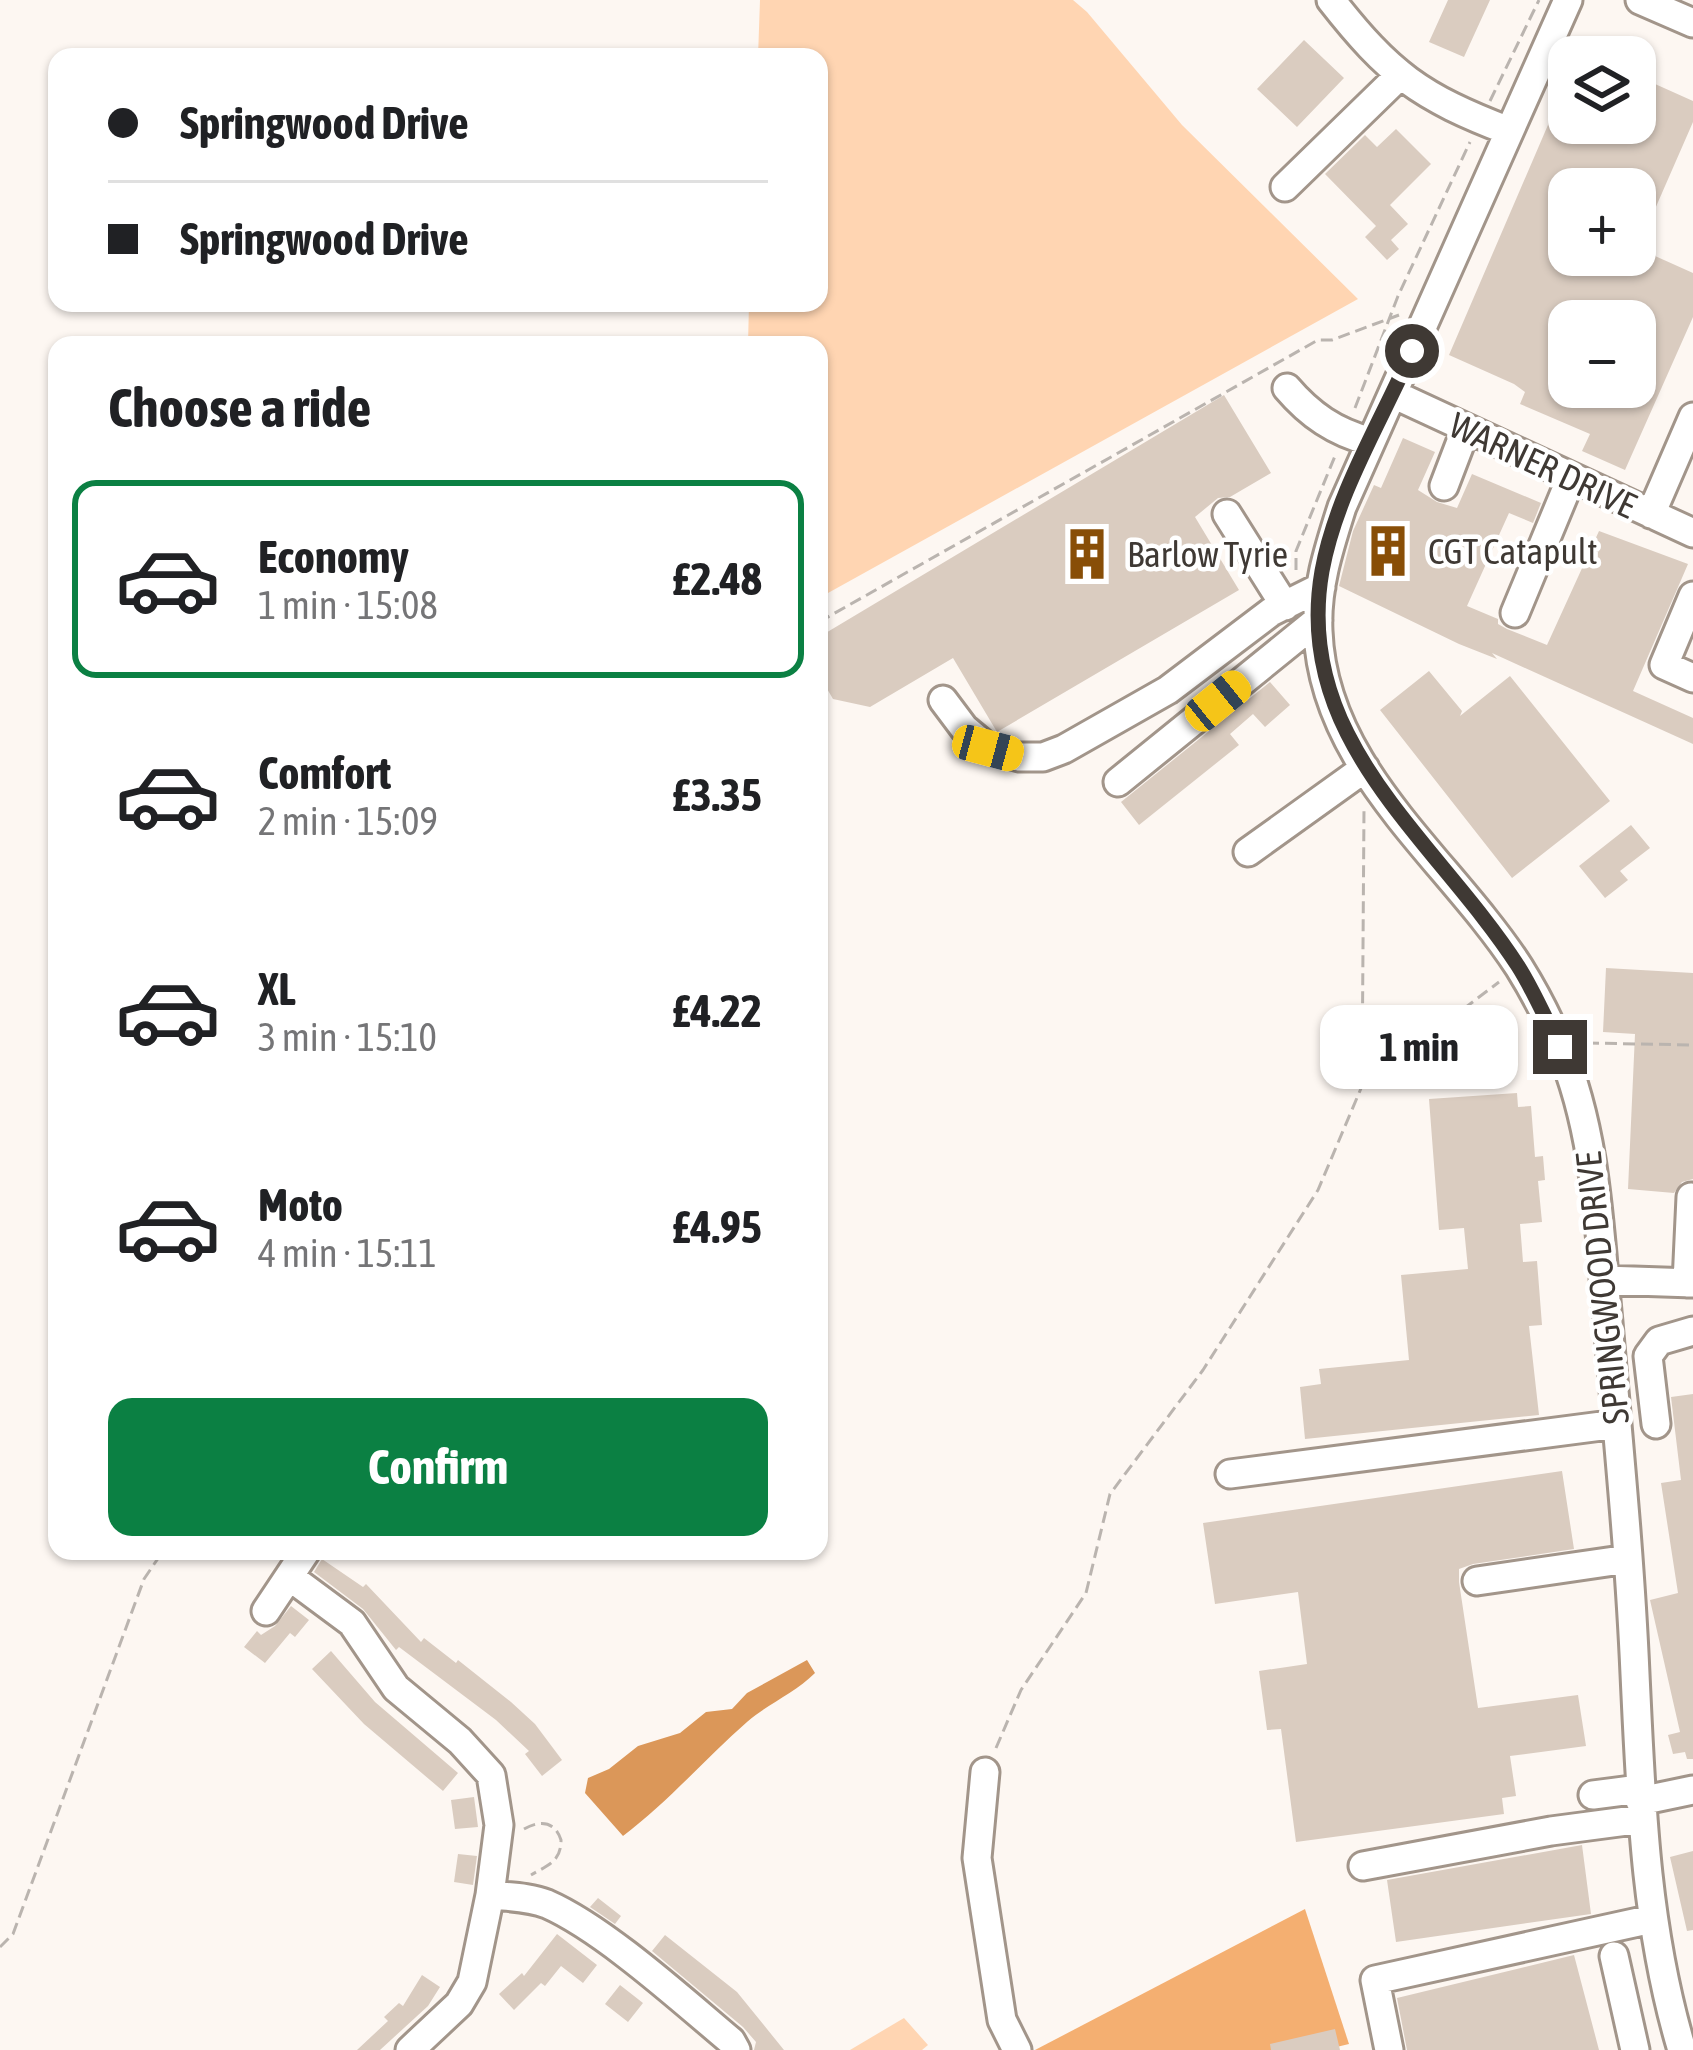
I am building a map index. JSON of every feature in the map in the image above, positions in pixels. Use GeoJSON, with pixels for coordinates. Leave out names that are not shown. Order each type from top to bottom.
{"type":"FeatureCollection","features":[{"type":"Feature","properties":{"kind":"street"},"geometry":{"type":"LineString","coordinates":[[1331,0],[1373,54],[1400,76],[1438,101],[1509,130]]}},
{"type":"Feature","properties":{"kind":"street","name":"SPRINGWOOD DRIVE"},"geometry":{"type":"LineString","coordinates":[[1568,0],[1393,394],[1357,438],[1322,568],[1301,598],[1318,620],[1335,713],[1365,768],[1519,967],[1560,1047],[1583,1117],[1598,1204],[1617,1424],[1640,1803],[1652,1919],[1682,2050]]}},
{"type":"Feature","properties":{"kind":"street"},"geometry":{"type":"LineString","coordinates":[[1640,0],[1693,23]]}},
{"type":"Feature","properties":{"kind":"street"},"geometry":{"type":"LineString","coordinates":[[1285,187],[1400,76]]}},
{"type":"Feature","properties":{"kind":"street"},"geometry":{"type":"LineString","coordinates":[[1287,388],[1306,410],[1357,438]]}},
{"type":"Feature","properties":{"kind":"street","name":"WARNER DRIVE"},"geometry":{"type":"LineString","coordinates":[[1393,394],[1693,533]]}},
{"type":"Feature","properties":{"kind":"street"},"geometry":{"type":"LineString","coordinates":[[1651,514],[1693,417]]}},
{"type":"Feature","properties":{"kind":"street"},"geometry":{"type":"LineString","coordinates":[[1444,486],[1465,430]]}},
{"type":"Feature","properties":{"kind":"street"},"geometry":{"type":"LineString","coordinates":[[1515,613],[1571,478]]}},
{"type":"Feature","properties":{"kind":"street"},"geometry":{"type":"LineString","coordinates":[[943,700],[964,728],[988,748],[1019,757],[1043,757],[1168,690],[1301,598],[1227,514]]}},
{"type":"Feature","properties":{"kind":"street"},"geometry":{"type":"LineString","coordinates":[[1693,596],[1664,665],[1693,678]]}},
{"type":"Feature","properties":{"kind":"street"},"geometry":{"type":"LineString","coordinates":[[1118,782],[1318,620]]}},
{"type":"Feature","properties":{"kind":"street"},"geometry":{"type":"LineString","coordinates":[[1248,852],[1365,768]]}},
{"type":"Feature","properties":{"kind":"street"},"geometry":{"type":"LineString","coordinates":[[1604,1280],[1690,1283],[1691,1197]]}},
{"type":"Feature","properties":{"kind":"street"},"geometry":{"type":"LineString","coordinates":[[1656,1424],[1648,1356],[1659,1340],[1693,1330]]}},
{"type":"Feature","properties":{"kind":"street"},"geometry":{"type":"LineString","coordinates":[[1230,1474],[1617,1424]]}},
{"type":"Feature","properties":{"kind":"street"},"geometry":{"type":"LineString","coordinates":[[1477,1581],[1628,1559]]}},
{"type":"Feature","properties":{"kind":"street"},"geometry":{"type":"LineString","coordinates":[[266,1612],[300,1560]]}},
{"type":"Feature","properties":{"kind":"street"},"geometry":{"type":"LineString","coordinates":[[290,1576],[352,1623],[396,1688],[491,1775],[499,1825],[472,1982],[459,2004],[410,2050]]}},
{"type":"Feature","properties":{"kind":"street"},"geometry":{"type":"LineString","coordinates":[[985,1772],[977,1858],[1002,2020],[1017,2050]]}},
{"type":"Feature","properties":{"kind":"street"},"geometry":{"type":"LineString","coordinates":[[1364,1866],[1551,1831],[1693,1790]]}},
{"type":"Feature","properties":{"kind":"street"},"geometry":{"type":"LineString","coordinates":[[1592,1796],[1640,1803]]}},
{"type":"Feature","properties":{"kind":"street"},"geometry":{"type":"LineString","coordinates":[[490,1895],[542,1901],[570,1916],[671,1991],[736,2050]]}},
{"type":"Feature","properties":{"kind":"street"},"geometry":{"type":"LineString","coordinates":[[1389,2050],[1376,1980],[1652,1919]]}},
{"type":"Feature","properties":{"kind":"street"},"geometry":{"type":"LineString","coordinates":[[1614,1957],[1635,2050]]}},
{"type":"Feature","properties":{"kind":"path"},"geometry":{"type":"LineString","coordinates":[[1301,598],[1296,550],[1357,438],[1390,318],[1539,0]]}},
{"type":"Feature","properties":{"kind":"path"},"geometry":{"type":"LineString","coordinates":[[828,617],[1318,340],[1332,340],[1430,308]]}},
{"type":"Feature","properties":{"kind":"path"},"geometry":{"type":"LineString","coordinates":[[985,1772],[1021,1690],[1086,1593],[1110,1494],[1203,1370],[1318,1190],[1362,1086],[1365,768]]}},
{"type":"Feature","properties":{"kind":"path"},"geometry":{"type":"LineString","coordinates":[[1362,1086],[1519,967]]}},
{"type":"Feature","properties":{"kind":"path"},"geometry":{"type":"LineString","coordinates":[[1560,1047],[1589,1042],[1693,1045]]}},
{"type":"Feature","properties":{"kind":"path"},"geometry":{"type":"LineString","coordinates":[[0,1947],[13,1934],[144,1579],[157,1560]]}},
{"type":"Feature","properties":{"kind":"path"},"geometry":{"type":"LineString","coordinates":[[520,1838],[527,1826],[542,1822],[554,1827],[561,1840],[561,1852],[553,1864],[532,1873],[529,1900]]}},
{"type":"Feature","properties":{"kind":"shaded area"},"geometry":{"type":"Polygon","coordinates":[[[760,0],[1073,0],[1182,125],[1358,299],[828,593],[828,336],[748,336],[749,312],[828,312],[828,48],[758,48],[760,0]]]}},
{"type":"Feature","properties":{"kind":"shaded area"},"geometry":{"type":"Polygon","coordinates":[[[807,1660],[815,1673],[747,1722],[623,1836],[585,1793],[588,1778],[609,1769],[638,1746],[680,1733],[706,1712],[732,1709],[747,1693],[807,1660]]]}},
{"type":"Feature","properties":{"kind":"shaded area"},"geometry":{"type":"Polygon","coordinates":[[[1305,1909],[1349,2044],[1324,2050],[1035,2050],[1305,1909]]]}},
{"type":"Feature","properties":{"kind":"shaded area"},"geometry":{"type":"Polygon","coordinates":[[[904,2018],[928,2045],[922,2050],[850,2050],[904,2018]]]}},
{"type":"Feature","properties":{"kind":"building"},"geometry":{"type":"Polygon","coordinates":[[[1448,0],[1490,0],[1464,57],[1429,42],[1448,0]]]}},
{"type":"Feature","properties":{"kind":"building"},"geometry":{"type":"Polygon","coordinates":[[[1304,40],[1344,78],[1297,127],[1257,89],[1304,40]]]}},
{"type":"Feature","properties":{"kind":"building"},"geometry":{"type":"Polygon","coordinates":[[[1656,84],[1693,101],[1693,122],[1656,207],[1656,168],[1548,168],[1548,276],[1656,276],[1656,256],[1693,273],[1693,317],[1656,400],[1656,300],[1548,300],[1548,408],[1653,408],[1625,470],[1582,451],[1590,434],[1520,404],[1525,392],[1514,384],[1449,355],[1548,125],[1548,144],[1656,144],[1656,84]]]}},
{"type":"Feature","properties":{"kind":"building"},"geometry":{"type":"Polygon","coordinates":[[[1396,129],[1431,164],[1390,205],[1408,224],[1391,240],[1399,249],[1387,260],[1365,237],[1376,226],[1325,174],[1365,135],[1377,147],[1396,129]]]}},
{"type":"Feature","properties":{"kind":"building","name":"Barlow Tyrie"},"geometry":{"type":"Polygon","coordinates":[[[1224,395],[1271,473],[1230,497],[1218,498],[1195,517],[1239,590],[997,732],[953,658],[870,707],[833,699],[828,690],[828,632],[1224,395]]]}},
{"type":"Feature","properties":{"kind":"building"},"geometry":{"type":"Polygon","coordinates":[[[1403,438],[1435,452],[1418,490],[1437,502],[1457,508],[1472,474],[1541,503],[1533,523],[1509,513],[1467,606],[1498,619],[1507,629],[1547,645],[1599,531],[1688,564],[1633,691],[1693,718],[1693,744],[1492,653],[1497,659],[1459,644],[1339,586],[1353,531],[1374,485],[1381,488],[1403,438]]]}},
{"type":"Feature","properties":{"kind":"building"},"geometry":{"type":"Polygon","coordinates":[[[1429,671],[1462,711],[1460,716],[1510,676],[1610,801],[1512,878],[1380,710],[1429,671]]]}},
{"type":"Feature","properties":{"kind":"building"},"geometry":{"type":"Polygon","coordinates":[[[1270,682],[1290,705],[1265,727],[1253,714],[1230,734],[1239,745],[1139,825],[1121,802],[1270,682]]]}},
{"type":"Feature","properties":{"kind":"building"},"geometry":{"type":"Polygon","coordinates":[[[1631,825],[1650,848],[1620,871],[1628,880],[1605,898],[1579,866],[1631,825]]]}},
{"type":"Feature","properties":{"kind":"building"},"geometry":{"type":"Polygon","coordinates":[[[1606,968],[1693,973],[1693,1179],[1682,1182],[1674,1193],[1628,1189],[1635,1034],[1603,1032],[1606,968]]]}},
{"type":"Feature","properties":{"kind":"building"},"geometry":{"type":"Polygon","coordinates":[[[1517,1093],[1518,1107],[1531,1106],[1535,1157],[1543,1156],[1545,1180],[1538,1181],[1542,1222],[1520,1224],[1523,1262],[1537,1261],[1542,1325],[1529,1326],[1539,1415],[1305,1439],[1300,1387],[1321,1384],[1319,1369],[1409,1360],[1401,1275],[1468,1269],[1464,1228],[1439,1230],[1429,1099],[1517,1093]]]}},
{"type":"Feature","properties":{"kind":"building"},"geometry":{"type":"Polygon","coordinates":[[[1693,1394],[1693,1759],[1687,1759],[1685,1752],[1673,1754],[1668,1735],[1680,1732],[1650,1600],[1678,1593],[1661,1483],[1681,1480],[1671,1397],[1693,1394]]]}},
{"type":"Feature","properties":{"kind":"building"},"geometry":{"type":"Polygon","coordinates":[[[1562,1471],[1574,1549],[1473,1564],[1459,1569],[1459,1582],[1478,1708],[1578,1695],[1586,1746],[1510,1756],[1516,1796],[1502,1798],[1504,1814],[1296,1842],[1281,1729],[1267,1730],[1259,1671],[1307,1664],[1298,1592],[1215,1604],[1203,1523],[1562,1471]]]}},
{"type":"Feature","properties":{"kind":"building"},"geometry":{"type":"Polygon","coordinates":[[[323,1560],[363,1587],[366,1584],[421,1642],[424,1638],[456,1663],[458,1660],[511,1702],[562,1760],[542,1776],[525,1754],[529,1751],[496,1720],[399,1647],[396,1650],[363,1609],[314,1572],[323,1560]]]}},
{"type":"Feature","properties":{"kind":"building"},"geometry":{"type":"Polygon","coordinates":[[[291,1606],[309,1620],[295,1637],[290,1633],[265,1663],[244,1647],[257,1631],[261,1635],[275,1626],[291,1606]]]}},
{"type":"Feature","properties":{"kind":"building"},"geometry":{"type":"Polygon","coordinates":[[[331,1651],[375,1702],[458,1773],[443,1791],[364,1724],[312,1669],[331,1651]]]}},
{"type":"Feature","properties":{"kind":"building"},"geometry":{"type":"Polygon","coordinates":[[[474,1797],[478,1827],[455,1829],[451,1800],[474,1797]]]}},
{"type":"Feature","properties":{"kind":"building"},"geometry":{"type":"Polygon","coordinates":[[[1582,1845],[1591,1914],[1396,1942],[1387,1880],[1582,1845]]]}},
{"type":"Feature","properties":{"kind":"building"},"geometry":{"type":"Polygon","coordinates":[[[1693,1851],[1693,1930],[1687,1931],[1670,1857],[1693,1851]]]}},
{"type":"Feature","properties":{"kind":"building"},"geometry":{"type":"Polygon","coordinates":[[[458,1854],[477,1856],[473,1885],[454,1882],[458,1854]]]}},
{"type":"Feature","properties":{"kind":"building"},"geometry":{"type":"Polygon","coordinates":[[[598,1898],[621,1916],[615,1924],[590,1907],[598,1898]]]}},
{"type":"Feature","properties":{"kind":"building"},"geometry":{"type":"Polygon","coordinates":[[[557,1934],[597,1965],[583,1983],[561,1966],[545,1986],[541,1983],[514,2010],[499,1994],[522,1973],[524,1976],[557,1934]]]}},
{"type":"Feature","properties":{"kind":"building"},"geometry":{"type":"Polygon","coordinates":[[[665,1935],[737,1992],[784,2050],[754,2050],[756,2042],[743,2027],[652,1951],[665,1935]]]}},
{"type":"Feature","properties":{"kind":"building"},"geometry":{"type":"Polygon","coordinates":[[[1574,1955],[1599,2050],[1407,2050],[1397,1998],[1574,1955]]]}},
{"type":"Feature","properties":{"kind":"building"},"geometry":{"type":"Polygon","coordinates":[[[422,1975],[440,1987],[428,2006],[380,2050],[357,2050],[388,2021],[384,2017],[399,2003],[403,2006],[422,1975]]]}},
{"type":"Feature","properties":{"kind":"building"},"geometry":{"type":"Polygon","coordinates":[[[620,1985],[643,2003],[628,2022],[605,2004],[620,1985]]]}},
{"type":"Feature","properties":{"kind":"building"},"geometry":{"type":"Polygon","coordinates":[[[1335,2029],[1340,2050],[1271,2050],[1270,2044],[1335,2029]]]}},
{"type":"Feature","properties":{"kind":"place","name":"CGT Catapult"},"geometry":{"type":"Point","coordinates":[1388,551]}},
{"type":"Feature","properties":{"kind":"place","name":"Barlow Tyrie"},"geometry":{"type":"Point","coordinates":[1087,554]}},
{"type":"Feature","properties":{"kind":"route"},"geometry":{"type":"LineString","coordinates":[[1412,351],[1342,507],[1322,568],[1318,637],[1335,713],[1365,768],[1519,967],[1560,1047]]}}]}
